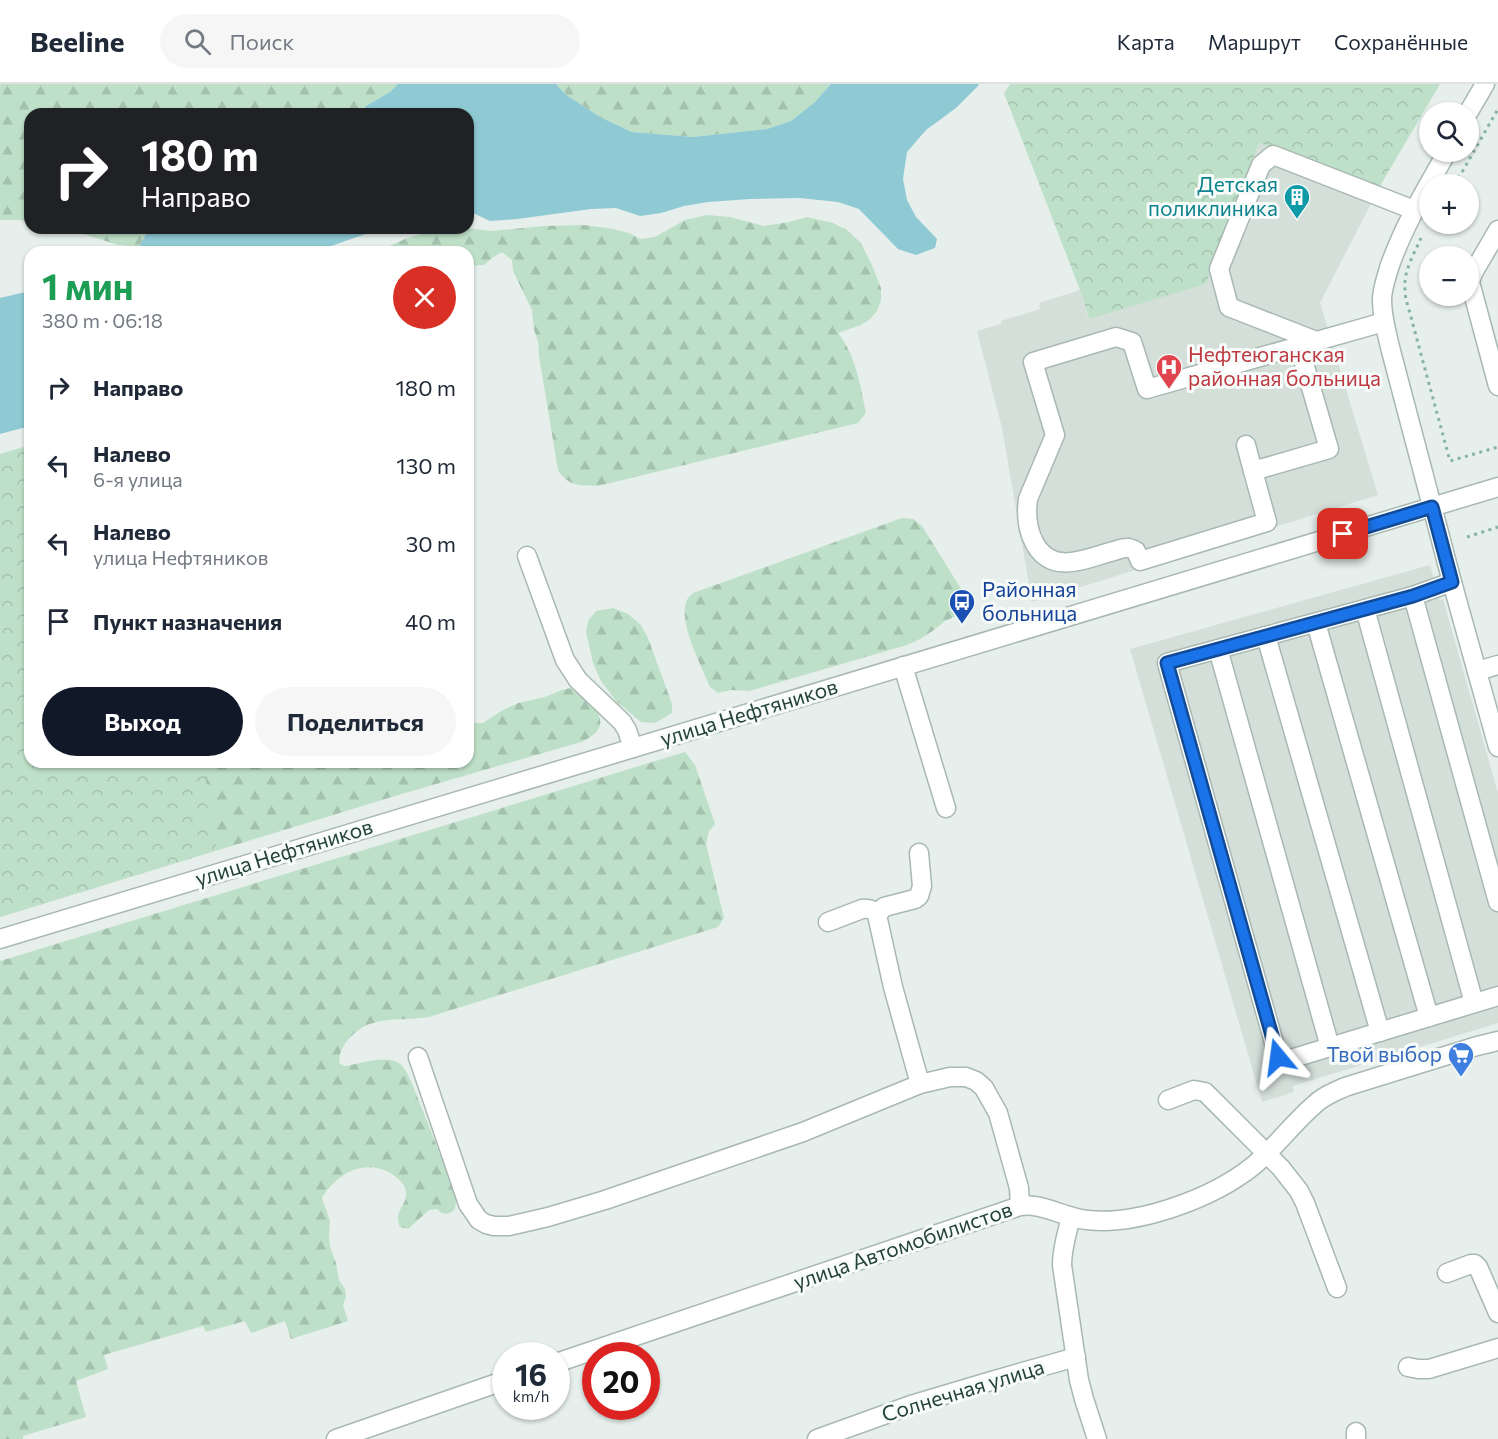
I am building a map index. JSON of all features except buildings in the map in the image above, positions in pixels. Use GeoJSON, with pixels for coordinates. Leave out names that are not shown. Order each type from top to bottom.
{"type":"FeatureCollection","features":[{"type":"Feature","properties":{"kind":"street"},"geometry":{"type":"LineString","coordinates":[[1474,102],[1485,84]]}},
{"type":"Feature","properties":{"kind":"street"},"geometry":{"type":"LineString","coordinates":[[1316,341],[1229,307],[1219,269],[1261,165],[1273,155],[1414,210]]}},
{"type":"Feature","properties":{"kind":"street"},"geometry":{"type":"LineString","coordinates":[[1441,162],[1414,210],[1394,253],[1384,282],[1382,299],[1384,322],[1498,747]]}},
{"type":"Feature","properties":{"kind":"street"},"geometry":{"type":"LineString","coordinates":[[1498,230],[1470,282],[1493,349],[1498,386]]}},
{"type":"Feature","properties":{"kind":"street"},"geometry":{"type":"LineString","coordinates":[[1267,522],[1140,561],[1136,551],[1127,547],[1071,562],[1059,563],[1048,559],[1039,552],[1033,542],[1026,514],[1028,499],[1055,435],[1033,362],[1116,337],[1132,342],[1147,389],[1384,322]]}},
{"type":"Feature","properties":{"kind":"street"},"geometry":{"type":"LineString","coordinates":[[1253,471],[1329,449],[1299,346]]}},
{"type":"Feature","properties":{"kind":"street"},"geometry":{"type":"LineString","coordinates":[[1245,445],[1276,554]]}},
{"type":"Feature","properties":{"kind":"street","name":"улица Нефтяников"},"geometry":{"type":"LineString","coordinates":[[0,939],[1498,487]]}},
{"type":"Feature","properties":{"kind":"street"},"geometry":{"type":"LineString","coordinates":[[527,556],[565,660],[578,680],[622,722],[633,748]]}},
{"type":"Feature","properties":{"kind":"street"},"geometry":{"type":"LineString","coordinates":[[1452,582],[1413,596],[1167,663],[1278,1057],[1284,1061],[1498,996]]}},
{"type":"Feature","properties":{"kind":"street"},"geometry":{"type":"LineString","coordinates":[[1413,596],[1498,902]]}},
{"type":"Feature","properties":{"kind":"street"},"geometry":{"type":"LineString","coordinates":[[1365,609],[1474,1003]]}},
{"type":"Feature","properties":{"kind":"street"},"geometry":{"type":"LineString","coordinates":[[1316,623],[1429,1017]]}},
{"type":"Feature","properties":{"kind":"street"},"geometry":{"type":"LineString","coordinates":[[1266,636],[1380,1032]]}},
{"type":"Feature","properties":{"kind":"street"},"geometry":{"type":"LineString","coordinates":[[1218,649],[1330,1047]]}},
{"type":"Feature","properties":{"kind":"street"},"geometry":{"type":"LineString","coordinates":[[1477,671],[1498,665]]}},
{"type":"Feature","properties":{"kind":"street"},"geometry":{"type":"LineString","coordinates":[[903,666],[946,808]]}},
{"type":"Feature","properties":{"kind":"street"},"geometry":{"type":"LineString","coordinates":[[877,915],[884,906],[919,896],[922,885],[919,852]]}},
{"type":"Feature","properties":{"kind":"street"},"geometry":{"type":"LineString","coordinates":[[828,922],[868,908],[877,915],[893,987],[920,1084]]}},
{"type":"Feature","properties":{"kind":"street","name":"улица Автомобилистов"},"geometry":{"type":"LineString","coordinates":[[570,1358],[1020,1206],[1034,1206],[1087,1220],[1130,1218],[1186,1203],[1237,1178],[1267,1154],[1314,1104],[1328,1094],[1345,1086],[1498,1041]]}},
{"type":"Feature","properties":{"kind":"street"},"geometry":{"type":"LineString","coordinates":[[418,1057],[468,1204],[479,1220],[494,1226],[509,1226],[548,1217],[605,1200],[803,1132],[920,1084],[950,1077],[966,1077],[976,1081],[984,1088],[998,1113],[1019,1188],[1020,1206]]}},
{"type":"Feature","properties":{"kind":"street"},"geometry":{"type":"LineString","coordinates":[[1168,1100],[1194,1090],[1205,1092],[1281,1168],[1299,1191],[1305,1203],[1337,1288]]}},
{"type":"Feature","properties":{"kind":"street"},"geometry":{"type":"LineString","coordinates":[[1071,1217],[1062,1254],[1062,1265],[1079,1380],[1097,1439]]}},
{"type":"Feature","properties":{"kind":"street"},"geometry":{"type":"LineString","coordinates":[[1447,1273],[1475,1264],[1498,1313]]}},
{"type":"Feature","properties":{"kind":"street"},"geometry":{"type":"LineString","coordinates":[[1408,1367],[1429,1369],[1498,1348]]}},
{"type":"Feature","properties":{"kind":"street","name":"Солнечная улица"},"geometry":{"type":"LineString","coordinates":[[817,1439],[914,1404],[1076,1357]]}},
{"type":"Feature","properties":{"kind":"street"},"geometry":{"type":"LineString","coordinates":[[339,1438],[492,1385]]}},
{"type":"Feature","properties":{"kind":"path"},"geometry":{"type":"LineString","coordinates":[[1461,174],[1498,109]]}},
{"type":"Feature","properties":{"kind":"path"},"geometry":{"type":"LineString","coordinates":[[1421,238],[1408,269],[1405,290],[1450,462],[1498,447]]}},
{"type":"Feature","properties":{"kind":"path"},"geometry":{"type":"LineString","coordinates":[[1467,537],[1498,527]]}},
{"type":"Feature","properties":{"kind":"shaded area","name":"Нефтеюганская районная больница"},"geometry":{"type":"Polygon","coordinates":[[[1259,143],[1380,186],[1320,303],[1378,495],[1032,602],[1002,428],[977,331],[1040,309],[1039,303],[1080,290],[1088,318],[1206,284],[1259,143]]]}},
{"type":"Feature","properties":{"kind":"shaded area"},"geometry":{"type":"Polygon","coordinates":[[[1430,565],[1440,600],[1443,599],[1498,793],[1498,1023],[1293,1086],[1294,1092],[1262,1102],[1130,649],[1430,565]]]}},
{"type":"Feature","properties":{"kind":"green space"},"geometry":{"type":"Polygon","coordinates":[[[0,84],[398,84],[390,92],[365,108],[24,108],[24,221],[0,220],[0,84]]]}},
{"type":"Feature","properties":{"kind":"green space"},"geometry":{"type":"Polygon","coordinates":[[[556,84],[831,84],[815,102],[791,121],[767,129],[693,137],[632,132],[600,117],[565,94],[556,84]]]}},
{"type":"Feature","properties":{"kind":"green space"},"geometry":{"type":"Polygon","coordinates":[[[1010,84],[1440,84],[1429,102],[1419,102],[1419,120],[1380,186],[1259,143],[1206,284],[1089,319],[1004,93],[1010,84]]]}},
{"type":"Feature","properties":{"kind":"green space"},"geometry":{"type":"Polygon","coordinates":[[[707,215],[730,217],[764,226],[807,217],[833,223],[847,230],[861,243],[881,288],[881,300],[877,311],[870,319],[861,325],[838,333],[849,351],[859,381],[866,413],[858,423],[598,486],[570,482],[558,470],[532,310],[513,271],[512,260],[502,252],[484,265],[474,266],[474,246],[389,246],[420,234],[474,234],[474,229],[492,231],[544,226],[583,225],[608,228],[629,233],[641,239],[655,237],[685,220],[707,215]]]}},
{"type":"Feature","properties":{"kind":"green space"},"geometry":{"type":"Polygon","coordinates":[[[84,234],[146,234],[140,246],[118,245],[84,234]]]}},
{"type":"Feature","properties":{"kind":"green space"},"geometry":{"type":"Polygon","coordinates":[[[24,447],[24,768],[204,768],[217,850],[0,917],[0,454],[24,447]]]}},
{"type":"Feature","properties":{"kind":"green space"},"geometry":{"type":"Polygon","coordinates":[[[902,518],[913,519],[922,526],[968,600],[969,609],[907,645],[749,691],[731,690],[718,693],[710,687],[692,644],[685,620],[687,600],[693,593],[902,518]]]}},
{"type":"Feature","properties":{"kind":"green space"},"geometry":{"type":"Polygon","coordinates":[[[613,608],[628,614],[641,625],[648,638],[672,704],[672,713],[655,723],[641,722],[616,701],[601,681],[593,663],[586,632],[588,621],[596,611],[613,608]]]}},
{"type":"Feature","properties":{"kind":"green space"},"geometry":{"type":"Polygon","coordinates":[[[571,688],[599,715],[599,729],[581,742],[395,796],[0,917],[0,744],[24,758],[24,768],[474,768],[474,722],[483,723],[518,703],[545,697],[571,688]]]}},
{"type":"Feature","properties":{"kind":"green space"},"geometry":{"type":"Polygon","coordinates":[[[685,752],[695,765],[715,824],[709,831],[706,844],[724,918],[718,927],[429,1017],[384,1020],[374,1023],[355,1033],[344,1045],[339,1061],[345,1066],[386,1059],[399,1063],[404,1068],[453,1187],[456,1200],[455,1209],[450,1213],[444,1214],[437,1209],[429,1210],[408,1229],[400,1227],[398,1221],[398,1215],[406,1199],[405,1188],[401,1181],[389,1172],[379,1168],[360,1168],[342,1176],[328,1189],[322,1198],[330,1221],[330,1247],[339,1280],[345,1289],[346,1297],[343,1305],[348,1321],[291,1339],[285,1321],[251,1333],[245,1321],[206,1332],[203,1326],[104,1355],[108,1369],[76,1381],[86,1417],[23,1436],[23,1439],[0,1439],[0,961],[685,752]]]}},
{"type":"Feature","properties":{"kind":"water"},"geometry":{"type":"Polygon","coordinates":[[[398,84],[556,84],[565,94],[600,117],[632,132],[693,137],[767,129],[791,121],[815,102],[831,84],[979,84],[956,108],[926,130],[907,152],[903,179],[907,200],[916,217],[937,239],[935,248],[916,255],[898,249],[859,209],[838,202],[800,198],[708,202],[640,216],[616,208],[490,221],[474,213],[474,108],[365,108],[390,92],[398,84]]]}},
{"type":"Feature","properties":{"kind":"water"},"geometry":{"type":"Polygon","coordinates":[[[146,234],[366,234],[331,246],[140,246],[146,234]]]}},
{"type":"Feature","properties":{"kind":"water"},"geometry":{"type":"Polygon","coordinates":[[[24,292],[24,428],[0,434],[0,298],[24,292]]]}},
{"type":"Feature","properties":{"kind":"place","name":"Детская поликлиника"},"geometry":{"type":"Point","coordinates":[1297,220]}},
{"type":"Feature","properties":{"kind":"place","name":"Нефтеюганская районная больница"},"geometry":{"type":"Point","coordinates":[1169,390]}},
{"type":"Feature","properties":{"kind":"place","name":"Районная больница"},"geometry":{"type":"Point","coordinates":[962,625]}},
{"type":"Feature","properties":{"kind":"place","name":"Твой выбор"},"geometry":{"type":"Point","coordinates":[1461,1078]}},
{"type":"Feature","properties":{"kind":"route"},"geometry":{"type":"LineString","coordinates":[[1278,1057],[1167,663],[1413,596],[1452,582],[1432,507],[1343,534]]}}]}
